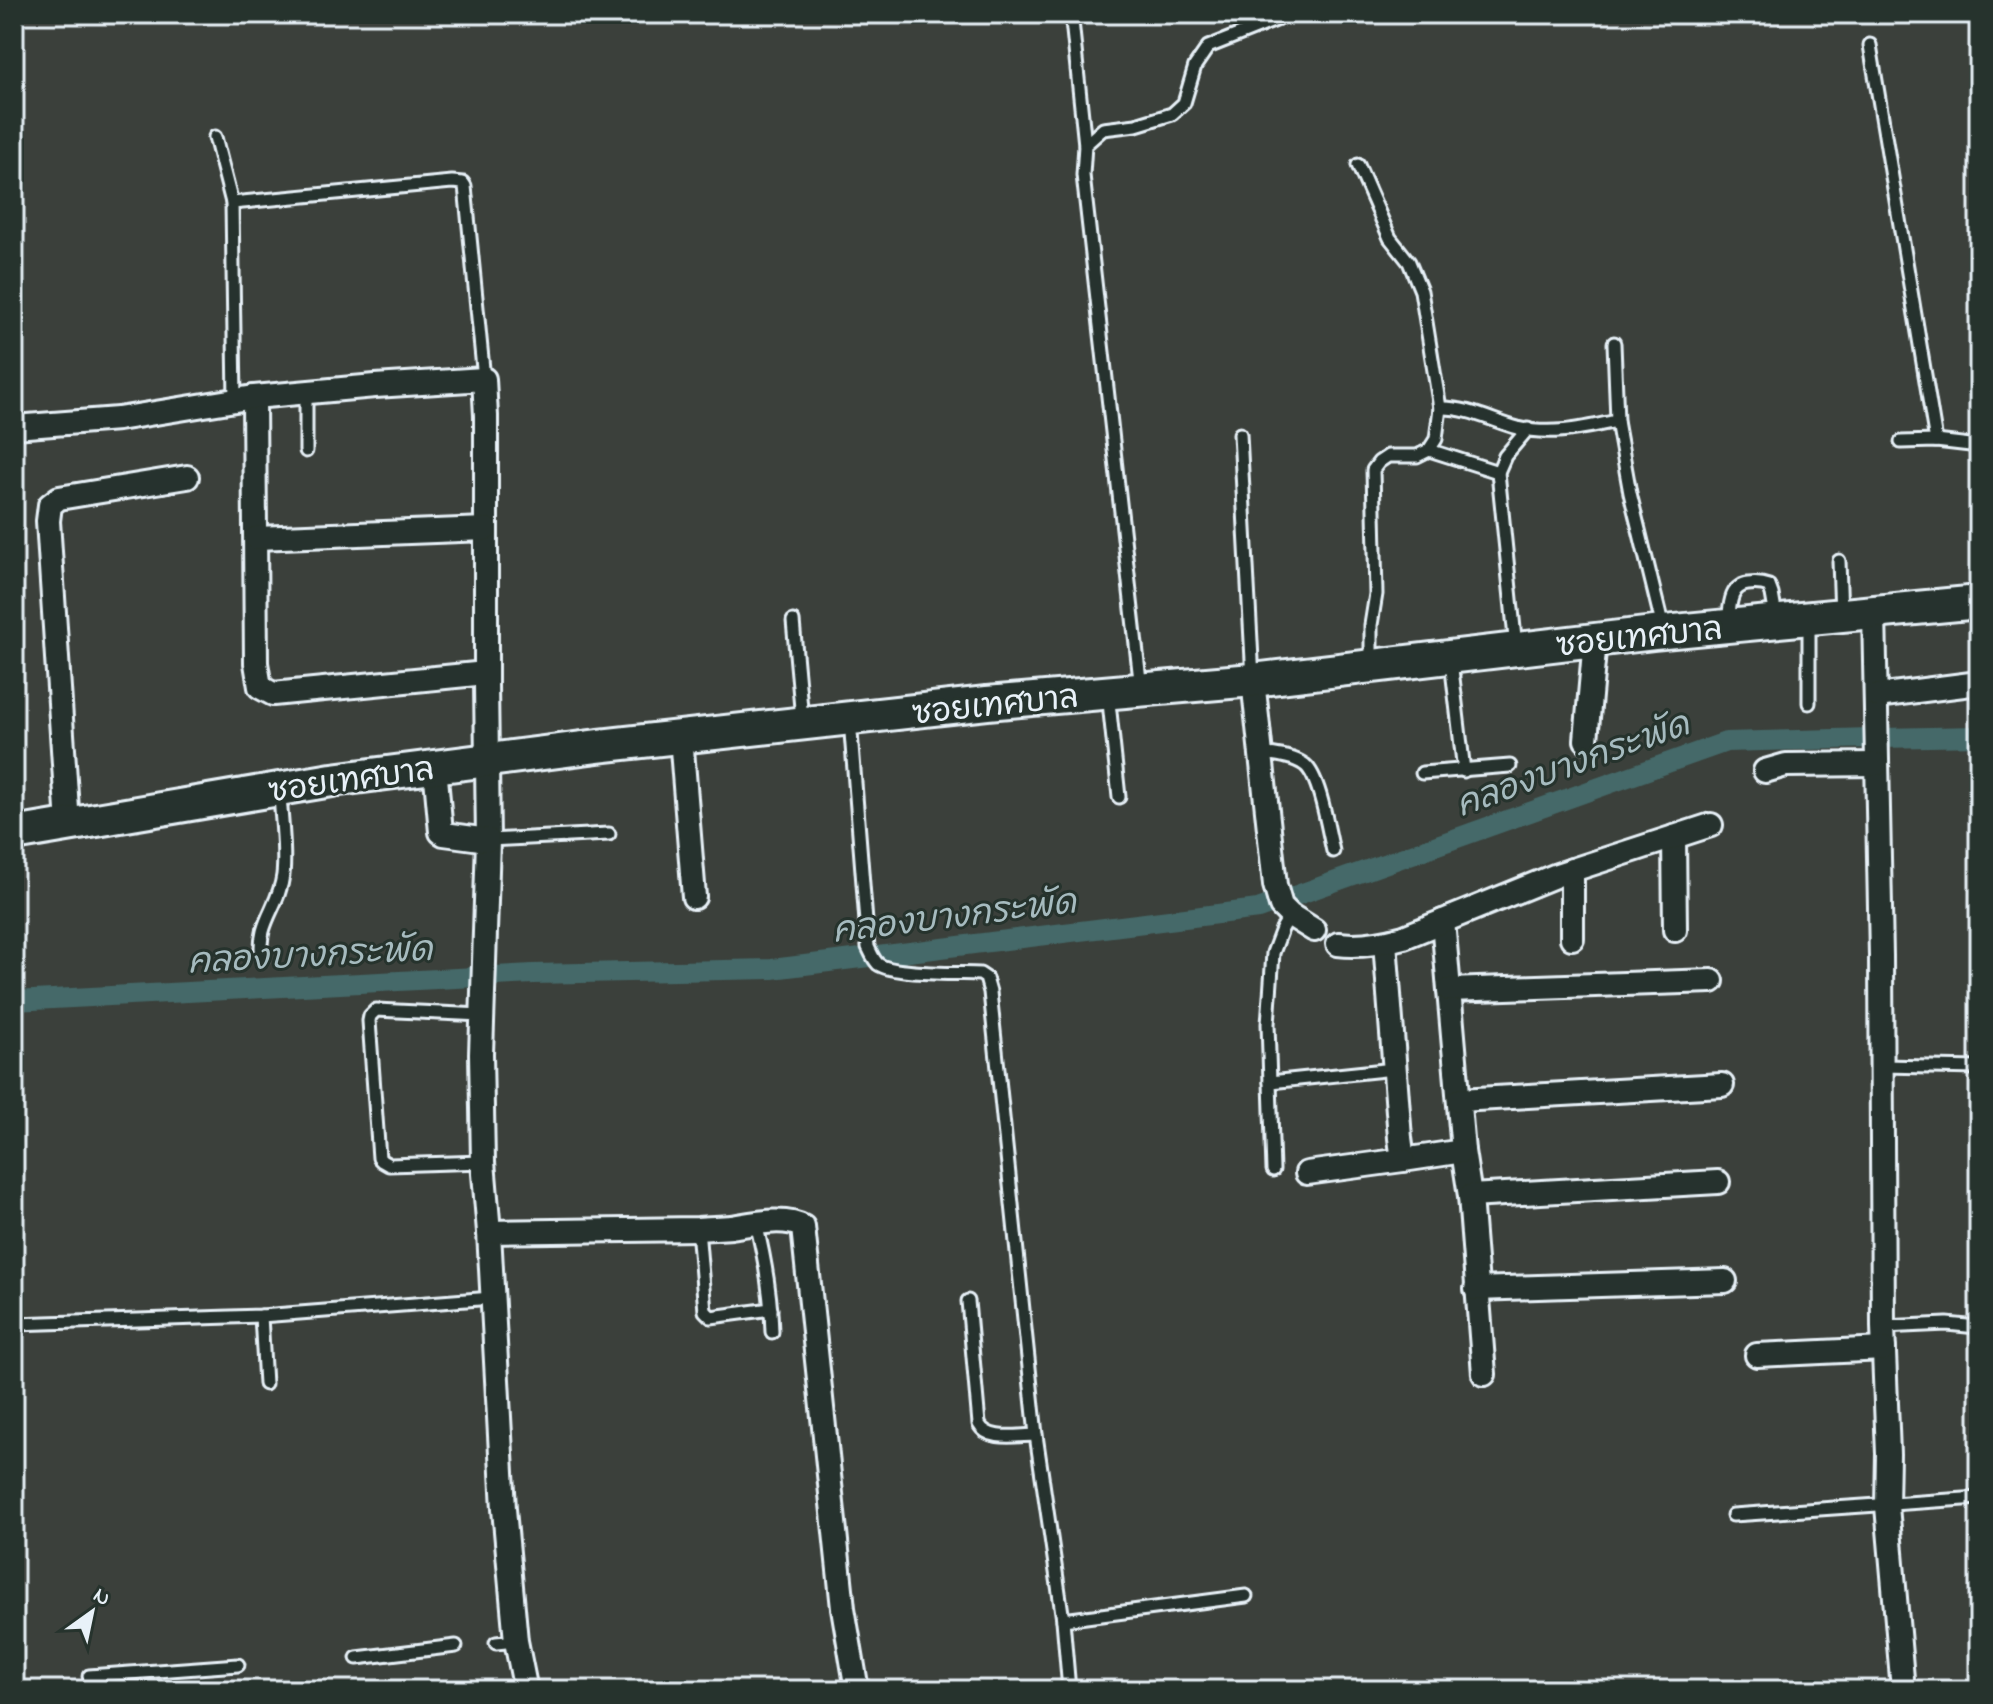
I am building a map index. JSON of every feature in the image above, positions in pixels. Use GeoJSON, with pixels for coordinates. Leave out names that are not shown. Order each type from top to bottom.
{"type":"FeatureCollection","features":[{"type":"Feature","properties":{"kind":"street"},"geometry":{"type":"LineString","coordinates":[[14,427],[118,419],[306,392],[484,379],[488,840],[482,1015],[483,1162],[504,1509],[506,1642],[528,1690]]}},
{"type":"Feature","properties":{"kind":"street"},"geometry":{"type":"LineString","coordinates":[[245,399],[256,538],[256,674],[260,687],[273,694],[486,673]]}},
{"type":"Feature","properties":{"kind":"street"},"geometry":{"type":"LineString","coordinates":[[68,825],[48,521],[50,505],[59,498],[187,477]]}},
{"type":"Feature","properties":{"kind":"street"},"geometry":{"type":"LineString","coordinates":[[256,538],[486,529]]}},
{"type":"Feature","properties":{"kind":"street","name":"ซอยเทศบาล"},"geometry":{"type":"LineString","coordinates":[[14,834],[280,789],[681,737],[987,703],[1253,680],[1664,632],[1979,602]]}},
{"type":"Feature","properties":{"kind":"street"},"geometry":{"type":"LineString","coordinates":[[1874,612],[1887,1506],[1903,1690]]}},
{"type":"Feature","properties":{"kind":"street"},"geometry":{"type":"LineString","coordinates":[[1586,740],[1595,640]]}},
{"type":"Feature","properties":{"kind":"street"},"geometry":{"type":"LineString","coordinates":[[1253,680],[1282,902],[1314,930]]}},
{"type":"Feature","properties":{"kind":"street"},"geometry":{"type":"LineString","coordinates":[[1877,696],[1979,683]]}},
{"type":"Feature","properties":{"kind":"street"},"geometry":{"type":"LineString","coordinates":[[681,737],[694,897]]}},
{"type":"Feature","properties":{"kind":"street"},"geometry":{"type":"LineString","coordinates":[[1765,771],[1786,765],[1877,764]]}},
{"type":"Feature","properties":{"kind":"street"},"geometry":{"type":"LineString","coordinates":[[435,767],[441,832],[488,840]]}},
{"type":"Feature","properties":{"kind":"street"},"geometry":{"type":"LineString","coordinates":[[1338,944],[1354,947],[1385,942],[1572,870],[1711,825]]}},
{"type":"Feature","properties":{"kind":"street"},"geometry":{"type":"LineString","coordinates":[[1674,837],[1675,930]]}},
{"type":"Feature","properties":{"kind":"street"},"geometry":{"type":"LineString","coordinates":[[1572,870],[1572,938]]}},
{"type":"Feature","properties":{"kind":"street"},"geometry":{"type":"LineString","coordinates":[[1443,921],[1484,1374]]}},
{"type":"Feature","properties":{"kind":"street"},"geometry":{"type":"LineString","coordinates":[[1385,942],[1403,1160]]}},
{"type":"Feature","properties":{"kind":"street"},"geometry":{"type":"LineString","coordinates":[[1449,990],[1712,981]]}},
{"type":"Feature","properties":{"kind":"street"},"geometry":{"type":"LineString","coordinates":[[1459,1100],[1722,1085]]}},
{"type":"Feature","properties":{"kind":"street"},"geometry":{"type":"LineString","coordinates":[[1307,1173],[1463,1151]]}},
{"type":"Feature","properties":{"kind":"street"},"geometry":{"type":"LineString","coordinates":[[1470,1196],[1718,1182]]}},
{"type":"Feature","properties":{"kind":"street"},"geometry":{"type":"LineString","coordinates":[[489,1232],[698,1229],[756,1222],[793,1222],[803,1227],[843,1608],[857,1690]]}},
{"type":"Feature","properties":{"kind":"street"},"geometry":{"type":"LineString","coordinates":[[1476,1289],[1725,1281]]}},
{"type":"Feature","properties":{"kind":"street"},"geometry":{"type":"LineString","coordinates":[[1757,1355],[1883,1338]]}},
{"type":"Feature","properties":{"kind":"lane"},"geometry":{"type":"LineString","coordinates":[[1085,145],[1103,129],[1136,125],[1172,114],[1184,103],[1195,66],[1208,47],[1285,14]]}},
{"type":"Feature","properties":{"kind":"lane"},"geometry":{"type":"LineString","coordinates":[[1072,21],[1085,145],[1083,175],[1141,690]]}},
{"type":"Feature","properties":{"kind":"lane"},"geometry":{"type":"LineString","coordinates":[[1870,45],[1936,441]]}},
{"type":"Feature","properties":{"kind":"lane"},"geometry":{"type":"LineString","coordinates":[[215,137],[232,203],[245,399]]}},
{"type":"Feature","properties":{"kind":"lane"},"geometry":{"type":"LineString","coordinates":[[1358,165],[1390,238],[1409,262],[1421,291],[1440,408],[1436,439],[1429,450],[1417,456],[1388,456],[1373,470],[1376,594],[1371,625],[1371,666]]}},
{"type":"Feature","properties":{"kind":"lane"},"geometry":{"type":"LineString","coordinates":[[232,203],[463,183],[484,379]]}},
{"type":"Feature","properties":{"kind":"lane"},"geometry":{"type":"LineString","coordinates":[[1614,343],[1617,421],[1630,493],[1664,632]]}},
{"type":"Feature","properties":{"kind":"lane"},"geometry":{"type":"LineString","coordinates":[[306,392],[306,451]]}},
{"type":"Feature","properties":{"kind":"lane"},"geometry":{"type":"LineString","coordinates":[[1440,408],[1454,408],[1528,429],[1564,432],[1617,421]]}},
{"type":"Feature","properties":{"kind":"lane"},"geometry":{"type":"LineString","coordinates":[[1516,649],[1498,472],[1505,456],[1528,429]]}},
{"type":"Feature","properties":{"kind":"lane"},"geometry":{"type":"LineString","coordinates":[[1240,434],[1253,680]]}},
{"type":"Feature","properties":{"kind":"lane"},"geometry":{"type":"LineString","coordinates":[[1901,442],[1936,441],[1979,446]]}},
{"type":"Feature","properties":{"kind":"lane"},"geometry":{"type":"LineString","coordinates":[[1429,450],[1498,472]]}},
{"type":"Feature","properties":{"kind":"lane"},"geometry":{"type":"LineString","coordinates":[[1809,703],[1839,561]]}},
{"type":"Feature","properties":{"kind":"lane"},"geometry":{"type":"LineString","coordinates":[[793,621],[802,723]]}},
{"type":"Feature","properties":{"kind":"lane"},"geometry":{"type":"LineString","coordinates":[[1451,657],[1464,771]]}},
{"type":"Feature","properties":{"kind":"lane"},"geometry":{"type":"LineString","coordinates":[[1108,693],[1119,797]]}},
{"type":"Feature","properties":{"kind":"lane"},"geometry":{"type":"LineString","coordinates":[[849,718],[868,947],[873,957],[893,970],[980,974],[986,978],[990,992],[1036,1435],[1063,1620],[1069,1690]]}},
{"type":"Feature","properties":{"kind":"lane"},"geometry":{"type":"LineString","coordinates":[[1261,753],[1294,759],[1312,772],[1333,851]]}},
{"type":"Feature","properties":{"kind":"lane"},"geometry":{"type":"LineString","coordinates":[[1422,773],[1510,766]]}},
{"type":"Feature","properties":{"kind":"lane"},"geometry":{"type":"LineString","coordinates":[[262,959],[262,932],[281,889],[284,873],[280,789]]}},
{"type":"Feature","properties":{"kind":"lane"},"geometry":{"type":"LineString","coordinates":[[488,840],[609,834]]}},
{"type":"Feature","properties":{"kind":"lane"},"geometry":{"type":"LineString","coordinates":[[1273,1170],[1268,1024],[1273,953],[1282,929],[1282,902]]}},
{"type":"Feature","properties":{"kind":"lane"},"geometry":{"type":"LineString","coordinates":[[482,1015],[376,1010],[369,1021],[379,1158],[389,1165],[483,1162]]}},
{"type":"Feature","properties":{"kind":"lane"},"geometry":{"type":"LineString","coordinates":[[1882,1066],[1979,1068]]}},
{"type":"Feature","properties":{"kind":"lane"},"geometry":{"type":"LineString","coordinates":[[1270,1082],[1394,1069]]}},
{"type":"Feature","properties":{"kind":"lane"},"geometry":{"type":"LineString","coordinates":[[756,1222],[765,1262],[772,1332]]}},
{"type":"Feature","properties":{"kind":"lane"},"geometry":{"type":"LineString","coordinates":[[698,1229],[705,1311],[711,1317],[771,1309]]}},
{"type":"Feature","properties":{"kind":"lane"},"geometry":{"type":"LineString","coordinates":[[14,1324],[261,1316],[492,1298]]}},
{"type":"Feature","properties":{"kind":"lane"},"geometry":{"type":"LineString","coordinates":[[968,1301],[977,1417],[982,1430],[991,1435],[1036,1435]]}},
{"type":"Feature","properties":{"kind":"lane"},"geometry":{"type":"LineString","coordinates":[[261,1316],[265,1384]]}},
{"type":"Feature","properties":{"kind":"lane"},"geometry":{"type":"LineString","coordinates":[[1883,1338],[1947,1324],[1977,1327]]}},
{"type":"Feature","properties":{"kind":"lane"},"geometry":{"type":"LineString","coordinates":[[1733,1515],[1979,1498]]}},
{"type":"Feature","properties":{"kind":"lane"},"geometry":{"type":"LineString","coordinates":[[1063,1620],[1246,1596]]}},
{"type":"Feature","properties":{"kind":"lane"},"geometry":{"type":"LineString","coordinates":[[357,1658],[456,1646]]}},
{"type":"Feature","properties":{"kind":"lane"},"geometry":{"type":"LineString","coordinates":[[89,1676],[238,1665]]}},
{"type":"Feature","properties":{"kind":"waterway","name":"คลองบางกระพัด"},"geometry":{"type":"LineString","coordinates":[[1881,738],[1979,736]]}},
{"type":"Feature","properties":{"kind":"waterway","name":"คลองบางกระพัด"},"geometry":{"type":"LineString","coordinates":[[14,1001],[533,974],[772,969],[1258,909],[1726,742],[1872,738]]}}]}
